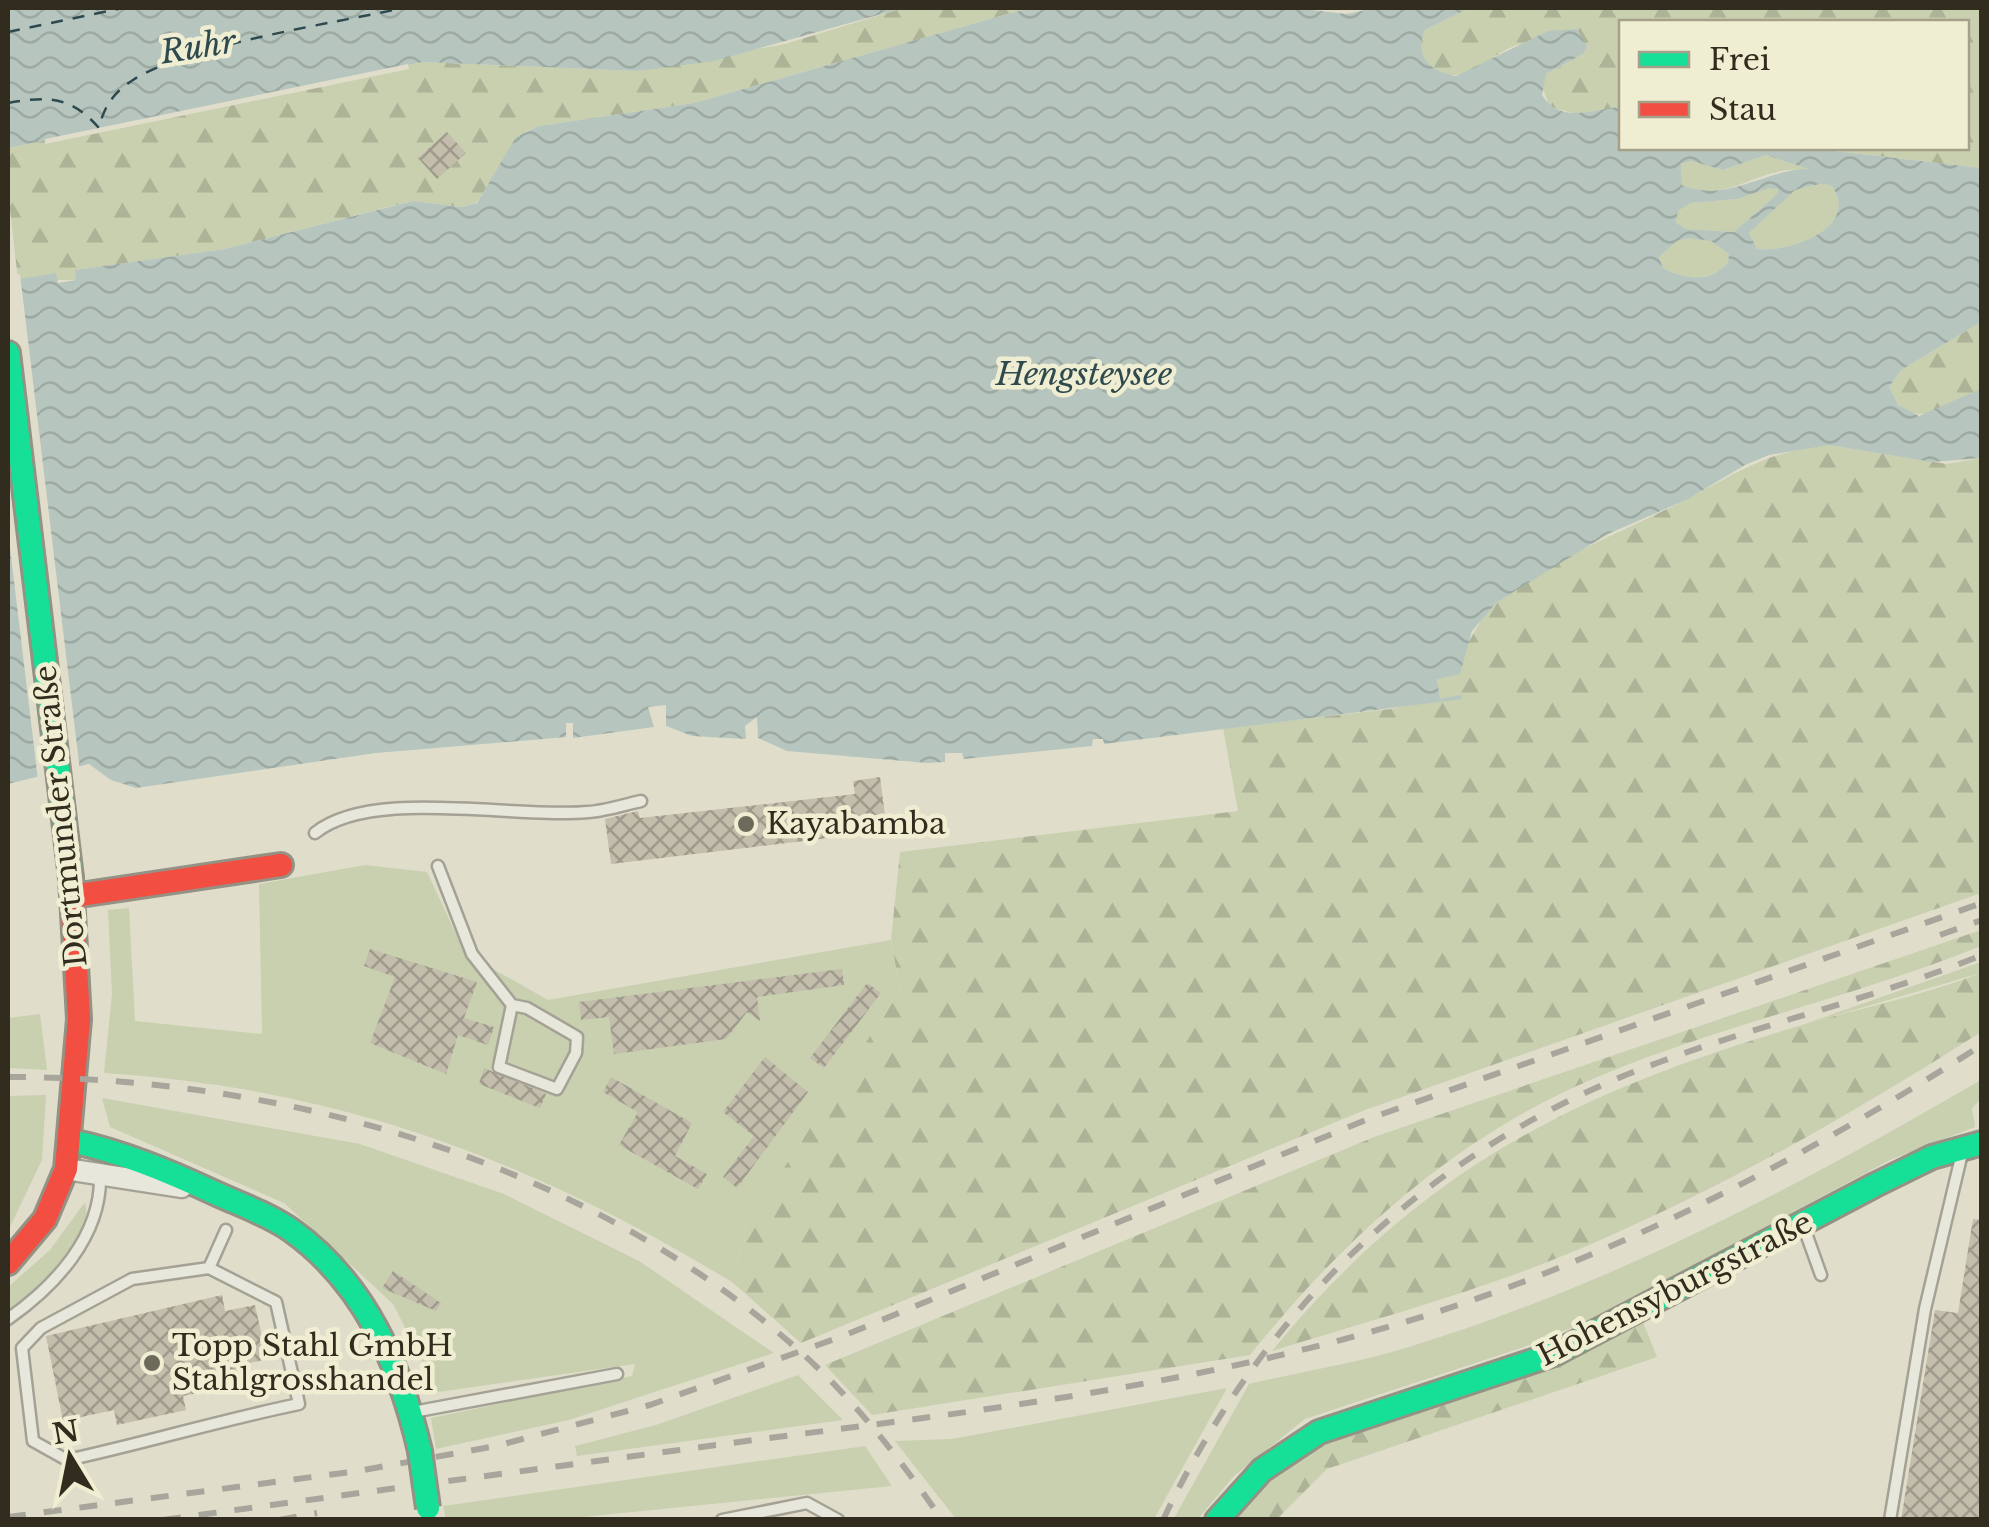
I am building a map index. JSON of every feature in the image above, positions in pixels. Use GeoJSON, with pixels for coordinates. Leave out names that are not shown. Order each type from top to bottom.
{"type":"FeatureCollection","features":[{"type":"Feature","properties":{"kind":"street","name":"Dortmunder Straße"},"geometry":{"type":"LineString","coordinates":[[8,353],[73,896],[79,1019],[66,1169],[45,1219],[8,1263]]}},
{"type":"Feature","properties":{"kind":"street"},"geometry":{"type":"LineString","coordinates":[[73,896],[281,865]]}},
{"type":"Feature","properties":{"kind":"street"},"geometry":{"type":"LineString","coordinates":[[71,1141],[191,1178],[205,1189],[292,1230],[342,1277],[391,1355],[412,1412],[428,1514]]}},
{"type":"Feature","properties":{"kind":"street","name":"Hohensyburgstraße"},"geometry":{"type":"LineString","coordinates":[[1217,1520],[1262,1470],[1318,1432],[1554,1354],[1874,1185],[1975,1148]]}},
{"type":"Feature","properties":{"kind":"street"},"geometry":{"type":"LineString","coordinates":[[66,1169],[205,1189]]}},
{"type":"Feature","properties":{"kind":"lane"},"geometry":{"type":"LineString","coordinates":[[315,833],[332,820],[374,810],[588,812],[641,801]]}},
{"type":"Feature","properties":{"kind":"lane"},"geometry":{"type":"LineString","coordinates":[[438,866],[472,954],[512,1005],[527,1008],[577,1037],[576,1053],[557,1090],[499,1068],[512,1005]]}},
{"type":"Feature","properties":{"kind":"lane"},"geometry":{"type":"LineString","coordinates":[[1890,1520],[1925,1309],[1975,1148]]}},
{"type":"Feature","properties":{"kind":"lane"},"geometry":{"type":"LineString","coordinates":[[8,1319],[32,1302],[84,1242],[101,1198],[100,1174]]}},
{"type":"Feature","properties":{"kind":"lane"},"geometry":{"type":"LineString","coordinates":[[1803,1224],[1822,1275]]}},
{"type":"Feature","properties":{"kind":"lane"},"geometry":{"type":"LineString","coordinates":[[209,1268],[226,1230]]}},
{"type":"Feature","properties":{"kind":"lane"},"geometry":{"type":"LineString","coordinates":[[209,1268],[276,1302],[299,1404],[66,1460],[33,1440],[22,1376],[22,1348],[41,1328],[132,1280],[209,1268]]}},
{"type":"Feature","properties":{"kind":"lane"},"geometry":{"type":"LineString","coordinates":[[412,1412],[617,1374]]}},
{"type":"Feature","properties":{"kind":"lane"},"geometry":{"type":"LineString","coordinates":[[722,1520],[807,1503],[838,1520]]}},
{"type":"Feature","properties":{"kind":"green space"},"geometry":{"type":"Polygon","coordinates":[[[903,8],[1029,8],[694,103],[539,126],[525,132],[476,203],[462,207],[412,201],[225,249],[76,270],[77,280],[18,280],[8,192],[8,148],[423,62],[637,71],[785,44],[903,8]]]}},
{"type":"Feature","properties":{"kind":"green space"},"geometry":{"type":"Polygon","coordinates":[[[1469,8],[1981,8],[1981,168],[1826,150],[1969,150],[1969,20],[1619,20],[1619,107],[1577,114],[1550,107],[1541,84],[1546,74],[1583,54],[1543,44],[1521,44],[1454,75],[1442,73],[1422,57],[1425,30],[1469,8]]]}},
{"type":"Feature","properties":{"kind":"green space"},"geometry":{"type":"Polygon","coordinates":[[[1766,155],[1814,170],[1781,171],[1721,190],[1682,185],[1681,164],[1691,161],[1723,170],[1766,155]]]}},
{"type":"Feature","properties":{"kind":"green space"},"geometry":{"type":"Polygon","coordinates":[[[1831,185],[1838,200],[1837,213],[1830,225],[1803,242],[1757,249],[1749,233],[1794,190],[1831,185]]]}},
{"type":"Feature","properties":{"kind":"green space"},"geometry":{"type":"Polygon","coordinates":[[[1778,188],[1777,194],[1734,232],[1686,229],[1676,224],[1678,211],[1691,203],[1738,199],[1778,188]]]}},
{"type":"Feature","properties":{"kind":"green space"},"geometry":{"type":"Polygon","coordinates":[[[1677,241],[1711,241],[1729,254],[1729,262],[1714,273],[1698,277],[1663,268],[1659,257],[1677,241]]]}},
{"type":"Feature","properties":{"kind":"green space"},"geometry":{"type":"Polygon","coordinates":[[[1981,322],[1981,389],[1929,413],[1905,410],[1896,402],[1889,387],[1901,370],[1981,322]]]}},
{"type":"Feature","properties":{"kind":"green space"},"geometry":{"type":"Polygon","coordinates":[[[1829,445],[1947,464],[1981,458],[1981,893],[1365,1110],[801,1343],[732,1282],[746,1226],[900,990],[891,940],[900,852],[1238,811],[1223,728],[1390,709],[1440,699],[1437,678],[1460,654],[1498,601],[1567,558],[1755,464],[1788,452],[1829,445]]]}},
{"type":"Feature","properties":{"kind":"green space"},"geometry":{"type":"Polygon","coordinates":[[[365,865],[427,872],[465,953],[548,1000],[891,940],[900,990],[746,1226],[732,1282],[582,1200],[431,1137],[273,1095],[190,1081],[104,1073],[112,994],[108,910],[129,908],[135,1021],[262,1034],[259,884],[365,865]]]}},
{"type":"Feature","properties":{"kind":"green space"},"geometry":{"type":"Polygon","coordinates":[[[1981,930],[1981,946],[1642,1059],[1544,1102],[1495,1130],[1449,1161],[1364,1231],[1250,1355],[872,1415],[825,1365],[1374,1137],[1981,930]]]}},
{"type":"Feature","properties":{"kind":"green space"},"geometry":{"type":"Polygon","coordinates":[[[1981,962],[1981,973],[1799,1026],[1981,962]]]}},
{"type":"Feature","properties":{"kind":"green space"},"geometry":{"type":"Polygon","coordinates":[[[1981,973],[1981,1032],[1740,1173],[1550,1261],[1272,1351],[1328,1287],[1386,1233],[1446,1185],[1574,1109],[1719,1051],[1981,973]]]}},
{"type":"Feature","properties":{"kind":"green space"},"geometry":{"type":"Polygon","coordinates":[[[40,1014],[47,1070],[8,1068],[8,1018],[40,1014]]]}},
{"type":"Feature","properties":{"kind":"green space"},"geometry":{"type":"Polygon","coordinates":[[[1981,1080],[1981,1099],[1972,1108],[1975,1127],[1890,1160],[1591,1320],[1524,1347],[1305,1419],[1233,1477],[1198,1519],[1173,1520],[1249,1384],[1392,1352],[1560,1293],[1704,1230],[1844,1158],[1981,1080]]]}},
{"type":"Feature","properties":{"kind":"green space"},"geometry":{"type":"Polygon","coordinates":[[[46,1095],[42,1160],[8,1231],[8,1096],[46,1095]]]}},
{"type":"Feature","properties":{"kind":"green space"},"geometry":{"type":"Polygon","coordinates":[[[102,1098],[360,1144],[504,1194],[639,1261],[774,1353],[569,1420],[436,1449],[431,1418],[632,1376],[635,1364],[438,1392],[393,1304],[284,1203],[110,1127],[102,1098]]]}},
{"type":"Feature","properties":{"kind":"green space"},"geometry":{"type":"Polygon","coordinates":[[[85,1202],[86,1218],[74,1251],[49,1280],[8,1314],[8,1287],[50,1250],[85,1202]]]}},
{"type":"Feature","properties":{"kind":"green space"},"geometry":{"type":"Polygon","coordinates":[[[1643,1322],[1657,1357],[1327,1469],[1277,1519],[1228,1520],[1295,1456],[1643,1322]]]}},
{"type":"Feature","properties":{"kind":"green space"},"geometry":{"type":"Polygon","coordinates":[[[798,1375],[843,1420],[577,1456],[575,1446],[656,1425],[798,1375]]]}},
{"type":"Feature","properties":{"kind":"green space"},"geometry":{"type":"Polygon","coordinates":[[[1227,1388],[1154,1519],[956,1519],[895,1441],[952,1439],[1227,1388]]]}},
{"type":"Feature","properties":{"kind":"green space"},"geometry":{"type":"Polygon","coordinates":[[[865,1446],[892,1486],[563,1519],[446,1519],[443,1506],[865,1446]]]}},
{"type":"Feature","properties":{"kind":"water","name":"Ruhr"},"geometry":{"type":"Polygon","coordinates":[[[8,8],[903,8],[714,61],[637,71],[423,62],[8,148],[8,8]]]}},
{"type":"Feature","properties":{"kind":"water","name":"Hengsteysee"},"geometry":{"type":"Polygon","coordinates":[[[1029,8],[1294,8],[1346,14],[1376,8],[1469,8],[1425,30],[1422,39],[1426,61],[1456,76],[1548,31],[1577,29],[1587,46],[1583,54],[1546,74],[1542,95],[1558,110],[1568,113],[1619,107],[1619,150],[1826,150],[1981,168],[1981,322],[1901,370],[1889,387],[1898,405],[1919,416],[1981,389],[1981,458],[1932,462],[1829,445],[1769,455],[1745,465],[1688,499],[1608,534],[1497,602],[1472,631],[1460,674],[1437,679],[1440,699],[1461,695],[1462,699],[1104,744],[1103,739],[1093,739],[1092,746],[964,759],[962,753],[945,753],[945,762],[927,763],[787,751],[758,738],[757,717],[745,726],[746,739],[692,736],[666,726],[666,705],[648,707],[654,727],[573,738],[573,723],[566,723],[566,737],[376,753],[136,788],[111,780],[89,764],[8,784],[8,281],[56,273],[58,283],[76,280],[75,270],[225,249],[413,201],[462,207],[477,203],[516,137],[539,126],[694,103],[1029,8]],[[1766,155],[1723,170],[1691,161],[1681,164],[1682,185],[1715,191],[1809,169],[1766,155]],[[1831,185],[1795,190],[1749,233],[1757,249],[1803,242],[1830,225],[1837,213],[1838,200],[1831,185]],[[1769,188],[1738,199],[1691,203],[1678,211],[1676,223],[1686,229],[1734,232],[1777,194],[1778,189],[1769,188]],[[1677,241],[1659,257],[1663,268],[1697,278],[1713,274],[1728,263],[1729,254],[1711,241],[1677,241]]]}},
{"type":"Feature","properties":{"kind":"pier"},"geometry":{"type":"Polygon","coordinates":[[[408,64],[409,69],[45,144],[45,139],[408,64]]]}},
{"type":"Feature","properties":{"kind":"pier"},"geometry":{"type":"Polygon","coordinates":[[[20,274],[80,771],[38,780],[8,531],[8,276],[20,274]]]}},
{"type":"Feature","properties":{"kind":"building"},"geometry":{"type":"Polygon","coordinates":[[[447,132],[466,153],[437,179],[418,158],[447,132]]]}},
{"type":"Feature","properties":{"kind":"building","name":"Kayabamba"},"geometry":{"type":"Polygon","coordinates":[[[880,777],[887,831],[611,864],[605,819],[638,811],[640,818],[855,794],[853,781],[880,777]]]}},
{"type":"Feature","properties":{"kind":"building"},"geometry":{"type":"Polygon","coordinates":[[[370,949],[477,982],[464,1018],[494,1027],[488,1045],[458,1035],[446,1074],[370,1043],[395,977],[364,966],[370,949]]]}},
{"type":"Feature","properties":{"kind":"building"},"geometry":{"type":"Polygon","coordinates":[[[842,969],[844,985],[757,997],[760,1021],[747,1012],[726,1039],[614,1054],[609,1017],[581,1020],[579,1002],[842,969]]]}},
{"type":"Feature","properties":{"kind":"building"},"geometry":{"type":"Polygon","coordinates":[[[867,983],[881,993],[824,1068],[810,1058],[867,983]]]}},
{"type":"Feature","properties":{"kind":"building"},"geometry":{"type":"Polygon","coordinates":[[[765,1057],[808,1092],[737,1188],[723,1177],[754,1136],[723,1112],[765,1057]]]}},
{"type":"Feature","properties":{"kind":"building"},"geometry":{"type":"Polygon","coordinates":[[[484,1068],[546,1094],[540,1108],[479,1084],[484,1068]]]}},
{"type":"Feature","properties":{"kind":"building"},"geometry":{"type":"Polygon","coordinates":[[[611,1077],[692,1123],[675,1156],[707,1174],[698,1189],[619,1145],[638,1112],[603,1092],[611,1077]]]}},
{"type":"Feature","properties":{"kind":"building"},"geometry":{"type":"Polygon","coordinates":[[[1973,1219],[1982,1220],[1982,1520],[1901,1520],[1935,1310],[1958,1313],[1973,1219]]]}},
{"type":"Feature","properties":{"kind":"building"},"geometry":{"type":"Polygon","coordinates":[[[393,1271],[441,1303],[436,1311],[382,1288],[393,1271]]]}},
{"type":"Feature","properties":{"kind":"building","name":"Topp Stahl GmbH Stahlgrosshandel"},"geometry":{"type":"Polygon","coordinates":[[[222,1295],[225,1311],[255,1305],[267,1359],[237,1366],[241,1384],[183,1396],[186,1410],[117,1425],[114,1410],[63,1421],[46,1336],[222,1295]]]}},
{"type":"Feature","properties":{"kind":"ferry route"},"geometry":{"type":"LineString","coordinates":[[8,32],[123,8]]}},
{"type":"Feature","properties":{"kind":"ferry route"},"geometry":{"type":"LineString","coordinates":[[8,103],[58,101],[79,110],[99,128],[115,95],[157,67],[224,46],[403,8]]}},
{"type":"Feature","properties":{"kind":"railway"},"geometry":{"type":"LineString","coordinates":[[8,1517],[358,1471],[496,1446],[650,1405],[843,1336],[1368,1119],[1982,903]]}},
{"type":"Feature","properties":{"kind":"railway"},"geometry":{"type":"LineString","coordinates":[[1940,935],[1982,920]]}},
{"type":"Feature","properties":{"kind":"railway"},"geometry":{"type":"LineString","coordinates":[[1163,1520],[1204,1442],[1252,1370],[1305,1303],[1365,1242],[1430,1187],[1500,1138],[1576,1097],[1657,1063],[1982,955]]}},
{"type":"Feature","properties":{"kind":"railway"},"geometry":{"type":"LineString","coordinates":[[163,1520],[1007,1406],[1164,1380],[1321,1345],[1475,1299],[1626,1240],[1772,1168],[1982,1045]]}},
{"type":"Feature","properties":{"kind":"railway"},"geometry":{"type":"LineString","coordinates":[[8,1077],[113,1081],[218,1093],[323,1113],[426,1142],[526,1180],[622,1226],[712,1282],[795,1347],[874,1429],[942,1520]]}},
{"type":"Feature","properties":{"kind":"railway"},"geometry":{"type":"LineString","coordinates":[[279,1520],[317,1513]]}},
{"type":"Feature","properties":{"kind":"traffic: fast"},"geometry":{"type":"LineString","coordinates":[[8,353],[71,878]]}},
{"type":"Feature","properties":{"kind":"traffic: fast"},"geometry":{"type":"LineString","coordinates":[[71,1141],[144,1163],[254,1210],[291,1230],[317,1251],[340,1275],[376,1328],[402,1388],[420,1451]]}},
{"type":"Feature","properties":{"kind":"traffic: fast"},"geometry":{"type":"LineString","coordinates":[[1217,1520],[1262,1470],[1319,1432],[1554,1354],[1875,1185],[1932,1157],[1982,1143]]}},
{"type":"Feature","properties":{"kind":"traffic: fast"},"geometry":{"type":"LineString","coordinates":[[420,1451],[428,1508]]}},
{"type":"Feature","properties":{"kind":"traffic: jam"},"geometry":{"type":"LineString","coordinates":[[73,896],[281,865]]}},
{"type":"Feature","properties":{"kind":"traffic: jam"},"geometry":{"type":"LineString","coordinates":[[8,1263],[45,1219],[66,1169],[79,1019],[71,878]]}},
{"type":"Feature","properties":{"kind":"place","name":"Kayabamba"},"geometry":{"type":"Point","coordinates":[746,824]}},
{"type":"Feature","properties":{"kind":"place","name":"Topp Stahl GmbH Stahlgrosshandel"},"geometry":{"type":"Point","coordinates":[152,1363]}}]}
